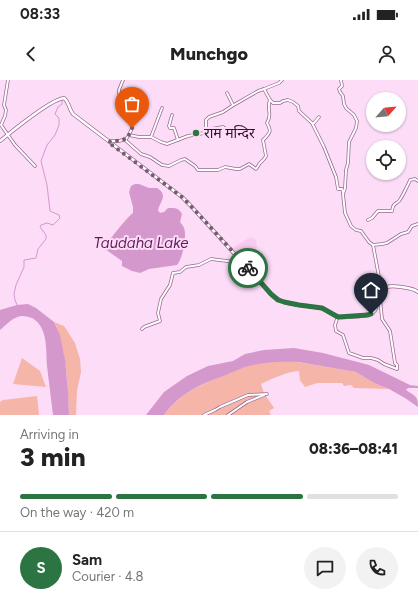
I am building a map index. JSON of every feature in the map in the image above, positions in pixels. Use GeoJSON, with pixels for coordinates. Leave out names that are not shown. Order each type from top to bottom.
{"type":"FeatureCollection","features":[{"type":"Feature","properties":{"kind":"main road"},"geometry":{"type":"LineString","coordinates":[[0,141],[34,115],[64,98],[73,114],[186,201],[278,300],[322,308],[338,316],[354,316],[373,313],[378,296],[382,289],[386,286],[411,289],[418,292]]}},
{"type":"Feature","properties":{"kind":"street"},"geometry":{"type":"LineString","coordinates":[[8,80],[4,105],[6,110],[1,124],[15,145],[35,166]]}},
{"type":"Feature","properties":{"kind":"street"},"geometry":{"type":"LineString","coordinates":[[123,80],[119,93],[125,115],[132,125],[129,136]]}},
{"type":"Feature","properties":{"kind":"street"},"geometry":{"type":"LineString","coordinates":[[206,132],[207,118],[223,112],[258,91],[280,83],[282,80]]}},
{"type":"Feature","properties":{"kind":"street"},"geometry":{"type":"LineString","coordinates":[[341,80],[342,86],[339,89],[343,96],[344,104],[356,118],[357,124],[349,142],[348,163],[343,194]]}},
{"type":"Feature","properties":{"kind":"street"},"geometry":{"type":"LineString","coordinates":[[264,90],[273,103],[280,103],[283,100],[293,102],[298,106],[299,111],[312,123],[324,147],[336,177],[338,189],[342,189],[345,213],[351,226],[356,230],[360,230],[373,245],[379,277],[377,286],[382,319],[390,331],[397,369],[378,360],[363,358],[349,353],[343,335],[336,331],[335,325],[338,316]]}},
{"type":"Feature","properties":{"kind":"street"},"geometry":{"type":"LineString","coordinates":[[227,93],[233,105]]}},
{"type":"Feature","properties":{"kind":"street"},"geometry":{"type":"LineString","coordinates":[[124,139],[141,154],[150,157],[165,166],[175,164],[185,159],[198,170],[218,170],[225,167],[240,169],[249,164],[256,169],[266,156],[263,140],[270,133],[270,128],[267,122],[270,114],[268,107],[270,100]]}},
{"type":"Feature","properties":{"kind":"street"},"geometry":{"type":"LineString","coordinates":[[151,137],[162,108]]}},
{"type":"Feature","properties":{"kind":"street"},"geometry":{"type":"LineString","coordinates":[[172,115],[169,126],[170,128],[174,128],[178,140]]}},
{"type":"Feature","properties":{"kind":"street"},"geometry":{"type":"LineString","coordinates":[[312,123],[314,123],[319,117]]}},
{"type":"Feature","properties":{"kind":"street"},"geometry":{"type":"LineString","coordinates":[[108,142],[119,141],[129,136],[151,137],[167,144],[188,136],[206,132],[211,129],[223,127],[230,131]]}},
{"type":"Feature","properties":{"kind":"street"},"geometry":{"type":"LineString","coordinates":[[368,220],[378,211],[392,211],[393,205],[400,201],[410,180],[414,179],[418,181]]}},
{"type":"Feature","properties":{"kind":"street"},"geometry":{"type":"LineString","coordinates":[[373,245],[387,243],[401,234],[408,232],[412,226],[418,224]]}},
{"type":"Feature","properties":{"kind":"street"},"geometry":{"type":"LineString","coordinates":[[142,329],[160,321],[158,313],[161,299],[170,285],[173,273],[180,272],[186,267],[199,265],[211,259],[243,263]]}},
{"type":"Feature","properties":{"kind":"street"},"geometry":{"type":"LineString","coordinates":[[204,415],[248,394],[267,394],[247,402],[228,415]]}},
{"type":"Feature","properties":{"kind":"shaded area"},"geometry":{"type":"Polygon","coordinates":[[[251,237],[256,240],[257,248],[254,249],[254,252],[244,251],[240,258],[232,249],[251,237]]]}},
{"type":"Feature","properties":{"kind":"shaded area"},"geometry":{"type":"Polygon","coordinates":[[[54,322],[64,326],[75,343],[80,359],[81,372],[77,391],[76,415],[69,415],[65,360],[54,322]]]}},
{"type":"Feature","properties":{"kind":"shaded area"},"geometry":{"type":"Polygon","coordinates":[[[22,358],[40,371],[46,387],[13,384],[22,358]]]}},
{"type":"Feature","properties":{"kind":"shaded area"},"geometry":{"type":"Polygon","coordinates":[[[291,361],[356,372],[374,383],[389,389],[354,388],[351,385],[344,386],[342,383],[317,383],[305,387],[300,380],[299,371],[285,374],[261,384],[264,393],[274,408],[269,411],[271,415],[164,415],[170,407],[192,390],[236,370],[269,362],[291,361]]]}},
{"type":"Feature","properties":{"kind":"shaded area"},"geometry":{"type":"Polygon","coordinates":[[[37,396],[39,415],[0,415],[0,402],[3,400],[37,396]]]}},
{"type":"Feature","properties":{"kind":"water","name":"Taudaha Lake"},"geometry":{"type":"Polygon","coordinates":[[[135,184],[149,188],[157,188],[162,193],[163,198],[158,210],[160,213],[164,212],[168,208],[176,208],[181,212],[180,222],[184,228],[185,241],[183,252],[177,265],[149,269],[140,273],[122,266],[122,261],[105,249],[105,244],[125,220],[133,213],[129,192],[131,186],[135,184]]]}},
{"type":"Feature","properties":{"kind":"water"},"geometry":{"type":"Polygon","coordinates":[[[28,304],[36,308],[54,322],[60,335],[65,360],[69,415],[53,415],[47,366],[46,342],[39,324],[32,318],[21,316],[12,320],[0,330],[0,310],[17,305],[28,304]]]}},
{"type":"Feature","properties":{"kind":"water"},"geometry":{"type":"Polygon","coordinates":[[[294,348],[323,353],[369,365],[410,385],[418,386],[418,388],[408,388],[406,390],[416,398],[418,407],[405,398],[374,383],[356,372],[298,362],[279,362],[249,366],[240,369],[192,390],[170,407],[164,415],[146,415],[164,392],[187,376],[208,366],[233,361],[245,354],[264,350],[294,348]]]}},
{"type":"Feature","properties":{"kind":"waterway"},"geometry":{"type":"LineString","coordinates":[[17,305],[14,294],[16,285],[24,267],[24,260],[36,258],[38,249],[46,239],[46,235],[40,227],[41,225],[47,223],[53,225],[60,218],[59,215],[50,211],[47,185],[41,161],[47,145],[55,135],[59,125],[59,118],[55,114],[58,107],[62,104],[62,99]]}},
{"type":"Feature","properties":{"kind":"way so far"},"geometry":{"type":"LineString","coordinates":[[132,128],[126,139],[108,142],[182,197],[248,268]]}},
{"type":"Feature","properties":{"kind":"place","name":"राम मन्दिर"},"geometry":{"type":"Point","coordinates":[196,133]}},
{"type":"Feature","properties":{"kind":"route"},"geometry":{"type":"LineString","coordinates":[[248,268],[278,300],[322,308],[338,317],[371,314]]}}]}
